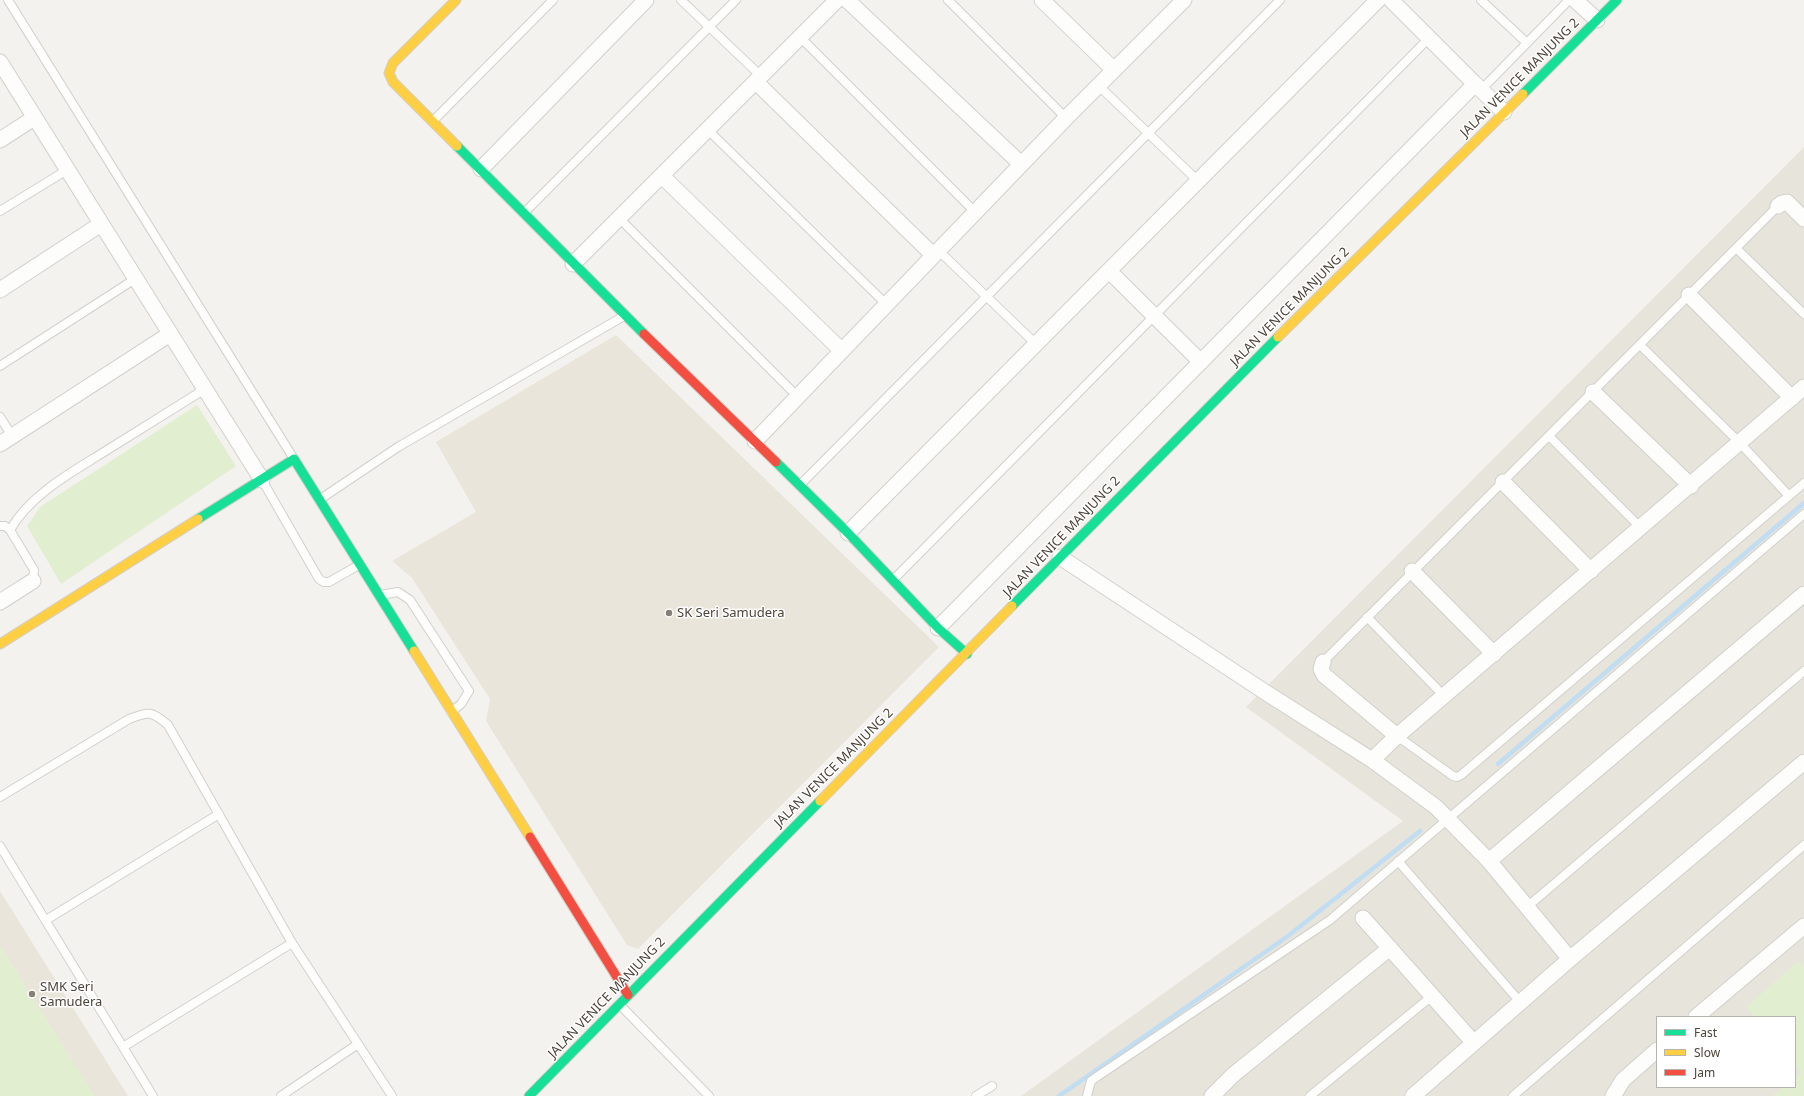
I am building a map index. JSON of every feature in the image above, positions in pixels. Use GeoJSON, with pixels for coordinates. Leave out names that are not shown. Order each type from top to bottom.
{"type":"FeatureCollection","features":[{"type":"Feature","properties":{"kind":"street"},"geometry":{"type":"LineString","coordinates":[[456,0],[393,63],[389,73],[393,82],[481,169],[624,315],[848,533],[938,628],[967,654]]}},
{"type":"Feature","properties":{"kind":"street"},"geometry":{"type":"LineString","coordinates":[[481,169],[646,0]]}},
{"type":"Feature","properties":{"kind":"street"},"geometry":{"type":"LineString","coordinates":[[573,264],[759,80],[836,0]]}},
{"type":"Feature","properties":{"kind":"street"},"geometry":{"type":"LineString","coordinates":[[847,0],[1021,164]]}},
{"type":"Feature","properties":{"kind":"street"},"geometry":{"type":"LineString","coordinates":[[1042,0],[1113,69]]}},
{"type":"Feature","properties":{"kind":"street"},"geometry":{"type":"LineString","coordinates":[[755,441],[1113,69],[1184,0]]}},
{"type":"Feature","properties":{"kind":"street"},"geometry":{"type":"LineString","coordinates":[[848,533],[1378,0]]}},
{"type":"Feature","properties":{"kind":"street"},"geometry":{"type":"LineString","coordinates":[[1391,0],[1504,112]]}},
{"type":"Feature","properties":{"kind":"street"},"geometry":{"type":"LineString","coordinates":[[1575,0],[1597,20]]}},
{"type":"Feature","properties":{"kind":"street","name":"JALAN VENICE MANJUNG 2"},"geometry":{"type":"LineString","coordinates":[[529,1096],[967,654],[1060,557],[1617,0]]}},
{"type":"Feature","properties":{"kind":"street"},"geometry":{"type":"LineString","coordinates":[[0,62],[262,480]]}},
{"type":"Feature","properties":{"kind":"street"},"geometry":{"type":"LineString","coordinates":[[759,80],[936,253]]}},
{"type":"Feature","properties":{"kind":"street"},"geometry":{"type":"LineString","coordinates":[[938,628],[1201,362],[1478,87]]}},
{"type":"Feature","properties":{"kind":"street"},"geometry":{"type":"LineString","coordinates":[[0,140],[34,118]]}},
{"type":"Feature","properties":{"kind":"street"},"geometry":{"type":"LineString","coordinates":[[662,176],[842,351]]}},
{"type":"Feature","properties":{"kind":"street"},"geometry":{"type":"LineString","coordinates":[[1778,206],[1787,202],[1804,219]]}},
{"type":"Feature","properties":{"kind":"street"},"geometry":{"type":"LineString","coordinates":[[0,290],[101,224]]}},
{"type":"Feature","properties":{"kind":"street"},"geometry":{"type":"LineString","coordinates":[[1109,270],[1201,362]]}},
{"type":"Feature","properties":{"kind":"street"},"geometry":{"type":"LineString","coordinates":[[1689,296],[1792,398]]}},
{"type":"Feature","properties":{"kind":"street"},"geometry":{"type":"LineString","coordinates":[[6,440],[170,334]]}},
{"type":"Feature","properties":{"kind":"street"},"geometry":{"type":"LineString","coordinates":[[1372,760],[1396,736],[1691,486],[1804,387]]}},
{"type":"Feature","properties":{"kind":"street"},"geometry":{"type":"LineString","coordinates":[[1593,392],[1691,486]]}},
{"type":"Feature","properties":{"kind":"street"},"geometry":{"type":"LineString","coordinates":[[0,644],[294,459],[628,995]]}},
{"type":"Feature","properties":{"kind":"street"},"geometry":{"type":"LineString","coordinates":[[1503,482],[1591,571]]}},
{"type":"Feature","properties":{"kind":"street"},"geometry":{"type":"LineString","coordinates":[[1060,557],[1265,692],[1372,760],[1436,807],[1489,861],[1570,959]]}},
{"type":"Feature","properties":{"kind":"street"},"geometry":{"type":"LineString","coordinates":[[1412,571],[1494,654]]}},
{"type":"Feature","properties":{"kind":"street"},"geometry":{"type":"LineString","coordinates":[[0,602],[33,581]]}},
{"type":"Feature","properties":{"kind":"street"},"geometry":{"type":"LineString","coordinates":[[1489,861],[1804,594]]}},
{"type":"Feature","properties":{"kind":"street"},"geometry":{"type":"LineString","coordinates":[[1323,662],[1321,669],[1324,675],[1396,736]]}},
{"type":"Feature","properties":{"kind":"street"},"geometry":{"type":"LineString","coordinates":[[1413,1096],[1570,959],[1804,762]]}},
{"type":"Feature","properties":{"kind":"street"},"geometry":{"type":"LineString","coordinates":[[1363,918],[1474,1043]]}},
{"type":"Feature","properties":{"kind":"street"},"geometry":{"type":"LineString","coordinates":[[1697,1016],[1804,926]]}},
{"type":"Feature","properties":{"kind":"street"},"geometry":{"type":"LineString","coordinates":[[1212,1096],[1233,1075],[1390,948]]}},
{"type":"Feature","properties":{"kind":"street"},"geometry":{"type":"LineString","coordinates":[[1613,1096],[1623,1080],[1656,1051]]}},
{"type":"Feature","properties":{"kind":"lane"},"geometry":{"type":"LineString","coordinates":[[8,0],[294,459]]}},
{"type":"Feature","properties":{"kind":"lane"},"geometry":{"type":"LineString","coordinates":[[433,122],[553,0]]}},
{"type":"Feature","properties":{"kind":"lane"},"geometry":{"type":"LineString","coordinates":[[681,0],[710,27],[759,80]]}},
{"type":"Feature","properties":{"kind":"lane"},"geometry":{"type":"LineString","coordinates":[[524,213],[736,0]]}},
{"type":"Feature","properties":{"kind":"lane"},"geometry":{"type":"LineString","coordinates":[[948,0],[1066,118]]}},
{"type":"Feature","properties":{"kind":"lane"},"geometry":{"type":"LineString","coordinates":[[800,485],[1280,0]]}},
{"type":"Feature","properties":{"kind":"lane"},"geometry":{"type":"LineString","coordinates":[[1482,0],[1526,44]]}},
{"type":"Feature","properties":{"kind":"lane"},"geometry":{"type":"LineString","coordinates":[[1478,87],[1526,44],[1569,0]]}},
{"type":"Feature","properties":{"kind":"lane"},"geometry":{"type":"LineString","coordinates":[[800,37],[974,212]]}},
{"type":"Feature","properties":{"kind":"lane"},"geometry":{"type":"LineString","coordinates":[[894,580],[1429,38]]}},
{"type":"Feature","properties":{"kind":"lane"},"geometry":{"type":"LineString","coordinates":[[1098,85],[1198,181]]}},
{"type":"Feature","properties":{"kind":"lane"},"geometry":{"type":"LineString","coordinates":[[708,130],[886,304]]}},
{"type":"Feature","properties":{"kind":"lane"},"geometry":{"type":"LineString","coordinates":[[0,211],[67,170]]}},
{"type":"Feature","properties":{"kind":"lane"},"geometry":{"type":"LineString","coordinates":[[1323,662],[1412,571],[1503,482],[1778,206]]}},
{"type":"Feature","properties":{"kind":"lane"},"geometry":{"type":"LineString","coordinates":[[619,218],[798,397]]}},
{"type":"Feature","properties":{"kind":"lane"},"geometry":{"type":"LineString","coordinates":[[1736,248],[1804,314]]}},
{"type":"Feature","properties":{"kind":"lane"},"geometry":{"type":"LineString","coordinates":[[936,253],[987,297],[1036,344]]}},
{"type":"Feature","properties":{"kind":"lane"},"geometry":{"type":"LineString","coordinates":[[0,366],[136,279]]}},
{"type":"Feature","properties":{"kind":"lane"},"geometry":{"type":"LineString","coordinates":[[319,501],[398,447],[624,315]]}},
{"type":"Feature","properties":{"kind":"lane"},"geometry":{"type":"LineString","coordinates":[[1640,345],[1740,443],[1789,496]]}},
{"type":"Feature","properties":{"kind":"lane"},"geometry":{"type":"LineString","coordinates":[[10,530],[18,517],[34,499],[81,467],[205,389]]}},
{"type":"Feature","properties":{"kind":"lane"},"geometry":{"type":"LineString","coordinates":[[0,417],[6,440]]}},
{"type":"Feature","properties":{"kind":"lane"},"geometry":{"type":"LineString","coordinates":[[1549,436],[1641,528]]}},
{"type":"Feature","properties":{"kind":"lane"},"geometry":{"type":"LineString","coordinates":[[262,480],[319,579],[324,582],[329,582],[359,565]]}},
{"type":"Feature","properties":{"kind":"lane"},"geometry":{"type":"LineString","coordinates":[[1396,736],[1453,776],[1457,777],[1461,775],[1804,483]]}},
{"type":"Feature","properties":{"kind":"lane"},"geometry":{"type":"LineString","coordinates":[[1087,1096],[1092,1081],[1098,1076],[1330,920],[1804,514]]}},
{"type":"Feature","properties":{"kind":"lane"},"geometry":{"type":"LineString","coordinates":[[0,526],[5,526],[10,530],[34,570],[33,581]]}},
{"type":"Feature","properties":{"kind":"lane"},"geometry":{"type":"LineString","coordinates":[[378,595],[398,592],[410,600],[469,691],[461,704],[451,713]]}},
{"type":"Feature","properties":{"kind":"lane"},"geometry":{"type":"LineString","coordinates":[[1367,617],[1444,696]]}},
{"type":"Feature","properties":{"kind":"lane"},"geometry":{"type":"LineString","coordinates":[[1527,907],[1804,671]]}},
{"type":"Feature","properties":{"kind":"lane"},"geometry":{"type":"LineString","coordinates":[[0,797],[129,719],[142,714],[155,714],[168,725],[292,943],[392,1096]]}},
{"type":"Feature","properties":{"kind":"lane"},"geometry":{"type":"LineString","coordinates":[[46,920],[219,814]]}},
{"type":"Feature","properties":{"kind":"lane"},"geometry":{"type":"LineString","coordinates":[[1513,1096],[1804,845]]}},
{"type":"Feature","properties":{"kind":"lane"},"geometry":{"type":"LineString","coordinates":[[0,846],[153,1096]]}},
{"type":"Feature","properties":{"kind":"lane"},"geometry":{"type":"LineString","coordinates":[[1398,861],[1520,1003]]}},
{"type":"Feature","properties":{"kind":"lane"},"geometry":{"type":"LineString","coordinates":[[123,1047],[292,943]]}},
{"type":"Feature","properties":{"kind":"lane"},"geometry":{"type":"LineString","coordinates":[[1310,1096],[1432,996]]}},
{"type":"Feature","properties":{"kind":"lane"},"geometry":{"type":"LineString","coordinates":[[620,1005],[709,1096]]}},
{"type":"Feature","properties":{"kind":"lane"},"geometry":{"type":"LineString","coordinates":[[280,1096],[358,1044]]}},
{"type":"Feature","properties":{"kind":"lane"},"geometry":{"type":"LineString","coordinates":[[976,1096],[992,1086]]}},
{"type":"Feature","properties":{"kind":"shaded area"},"geometry":{"type":"Polygon","coordinates":[[[1804,147],[1804,1096],[1021,1096],[1403,821],[1246,707],[1804,147]]]}},
{"type":"Feature","properties":{"kind":"shaded area","name":"SK Seri Samudera"},"geometry":{"type":"Polygon","coordinates":[[[616,335],[939,647],[638,949],[627,945],[486,721],[490,699],[412,578],[392,561],[476,512],[436,442],[616,335]]]}},
{"type":"Feature","properties":{"kind":"shaded area","name":"SMK Seri Samudera"},"geometry":{"type":"Polygon","coordinates":[[[0,891],[128,1096],[0,1096],[0,891]]]}},
{"type":"Feature","properties":{"kind":"green space"},"geometry":{"type":"Polygon","coordinates":[[[197,405],[236,466],[61,584],[27,526],[40,507],[197,405]]]}},
{"type":"Feature","properties":{"kind":"green space"},"geometry":{"type":"Polygon","coordinates":[[[0,945],[95,1096],[0,1096],[0,945]]]}},
{"type":"Feature","properties":{"kind":"green space"},"geometry":{"type":"Polygon","coordinates":[[[1798,961],[1804,968],[1804,1096],[1772,1096],[1782,1088],[1796,1088],[1796,1076],[1800,1073],[1796,1067],[1796,1016],[1753,1016],[1746,1007],[1798,961]]]}},
{"type":"Feature","properties":{"kind":"waterway"},"geometry":{"type":"LineString","coordinates":[[1498,764],[1804,503]]}},
{"type":"Feature","properties":{"kind":"waterway"},"geometry":{"type":"LineString","coordinates":[[1059,1096],[1288,936],[1420,831]]}},
{"type":"Feature","properties":{"kind":"traffic: fast"},"geometry":{"type":"LineString","coordinates":[[1523,94],[1617,0]]}},
{"type":"Feature","properties":{"kind":"traffic: fast"},"geometry":{"type":"LineString","coordinates":[[457,146],[644,334]]}},
{"type":"Feature","properties":{"kind":"traffic: fast"},"geometry":{"type":"LineString","coordinates":[[1012,606],[1278,337]]}},
{"type":"Feature","properties":{"kind":"traffic: fast"},"geometry":{"type":"LineString","coordinates":[[198,519],[294,459],[414,651]]}},
{"type":"Feature","properties":{"kind":"traffic: fast"},"geometry":{"type":"LineString","coordinates":[[776,462],[848,533],[938,628],[967,654]]}},
{"type":"Feature","properties":{"kind":"traffic: fast"},"geometry":{"type":"LineString","coordinates":[[529,1096],[820,801]]}},
{"type":"Feature","properties":{"kind":"traffic: slow"},"geometry":{"type":"LineString","coordinates":[[456,0],[393,63],[389,73],[393,82],[457,146]]}},
{"type":"Feature","properties":{"kind":"traffic: slow"},"geometry":{"type":"LineString","coordinates":[[1278,337],[1523,94]]}},
{"type":"Feature","properties":{"kind":"traffic: slow"},"geometry":{"type":"LineString","coordinates":[[0,644],[198,519]]}},
{"type":"Feature","properties":{"kind":"traffic: slow"},"geometry":{"type":"LineString","coordinates":[[820,801],[1012,606]]}},
{"type":"Feature","properties":{"kind":"traffic: slow"},"geometry":{"type":"LineString","coordinates":[[414,651],[530,837]]}},
{"type":"Feature","properties":{"kind":"traffic: jam"},"geometry":{"type":"LineString","coordinates":[[644,334],[776,462]]}},
{"type":"Feature","properties":{"kind":"traffic: jam"},"geometry":{"type":"LineString","coordinates":[[530,837],[628,995]]}},
{"type":"Feature","properties":{"kind":"place","name":"SK Seri Samudera"},"geometry":{"type":"Point","coordinates":[669,613]}},
{"type":"Feature","properties":{"kind":"place","name":"SMK Seri Samudera"},"geometry":{"type":"Point","coordinates":[32,994]}}]}
